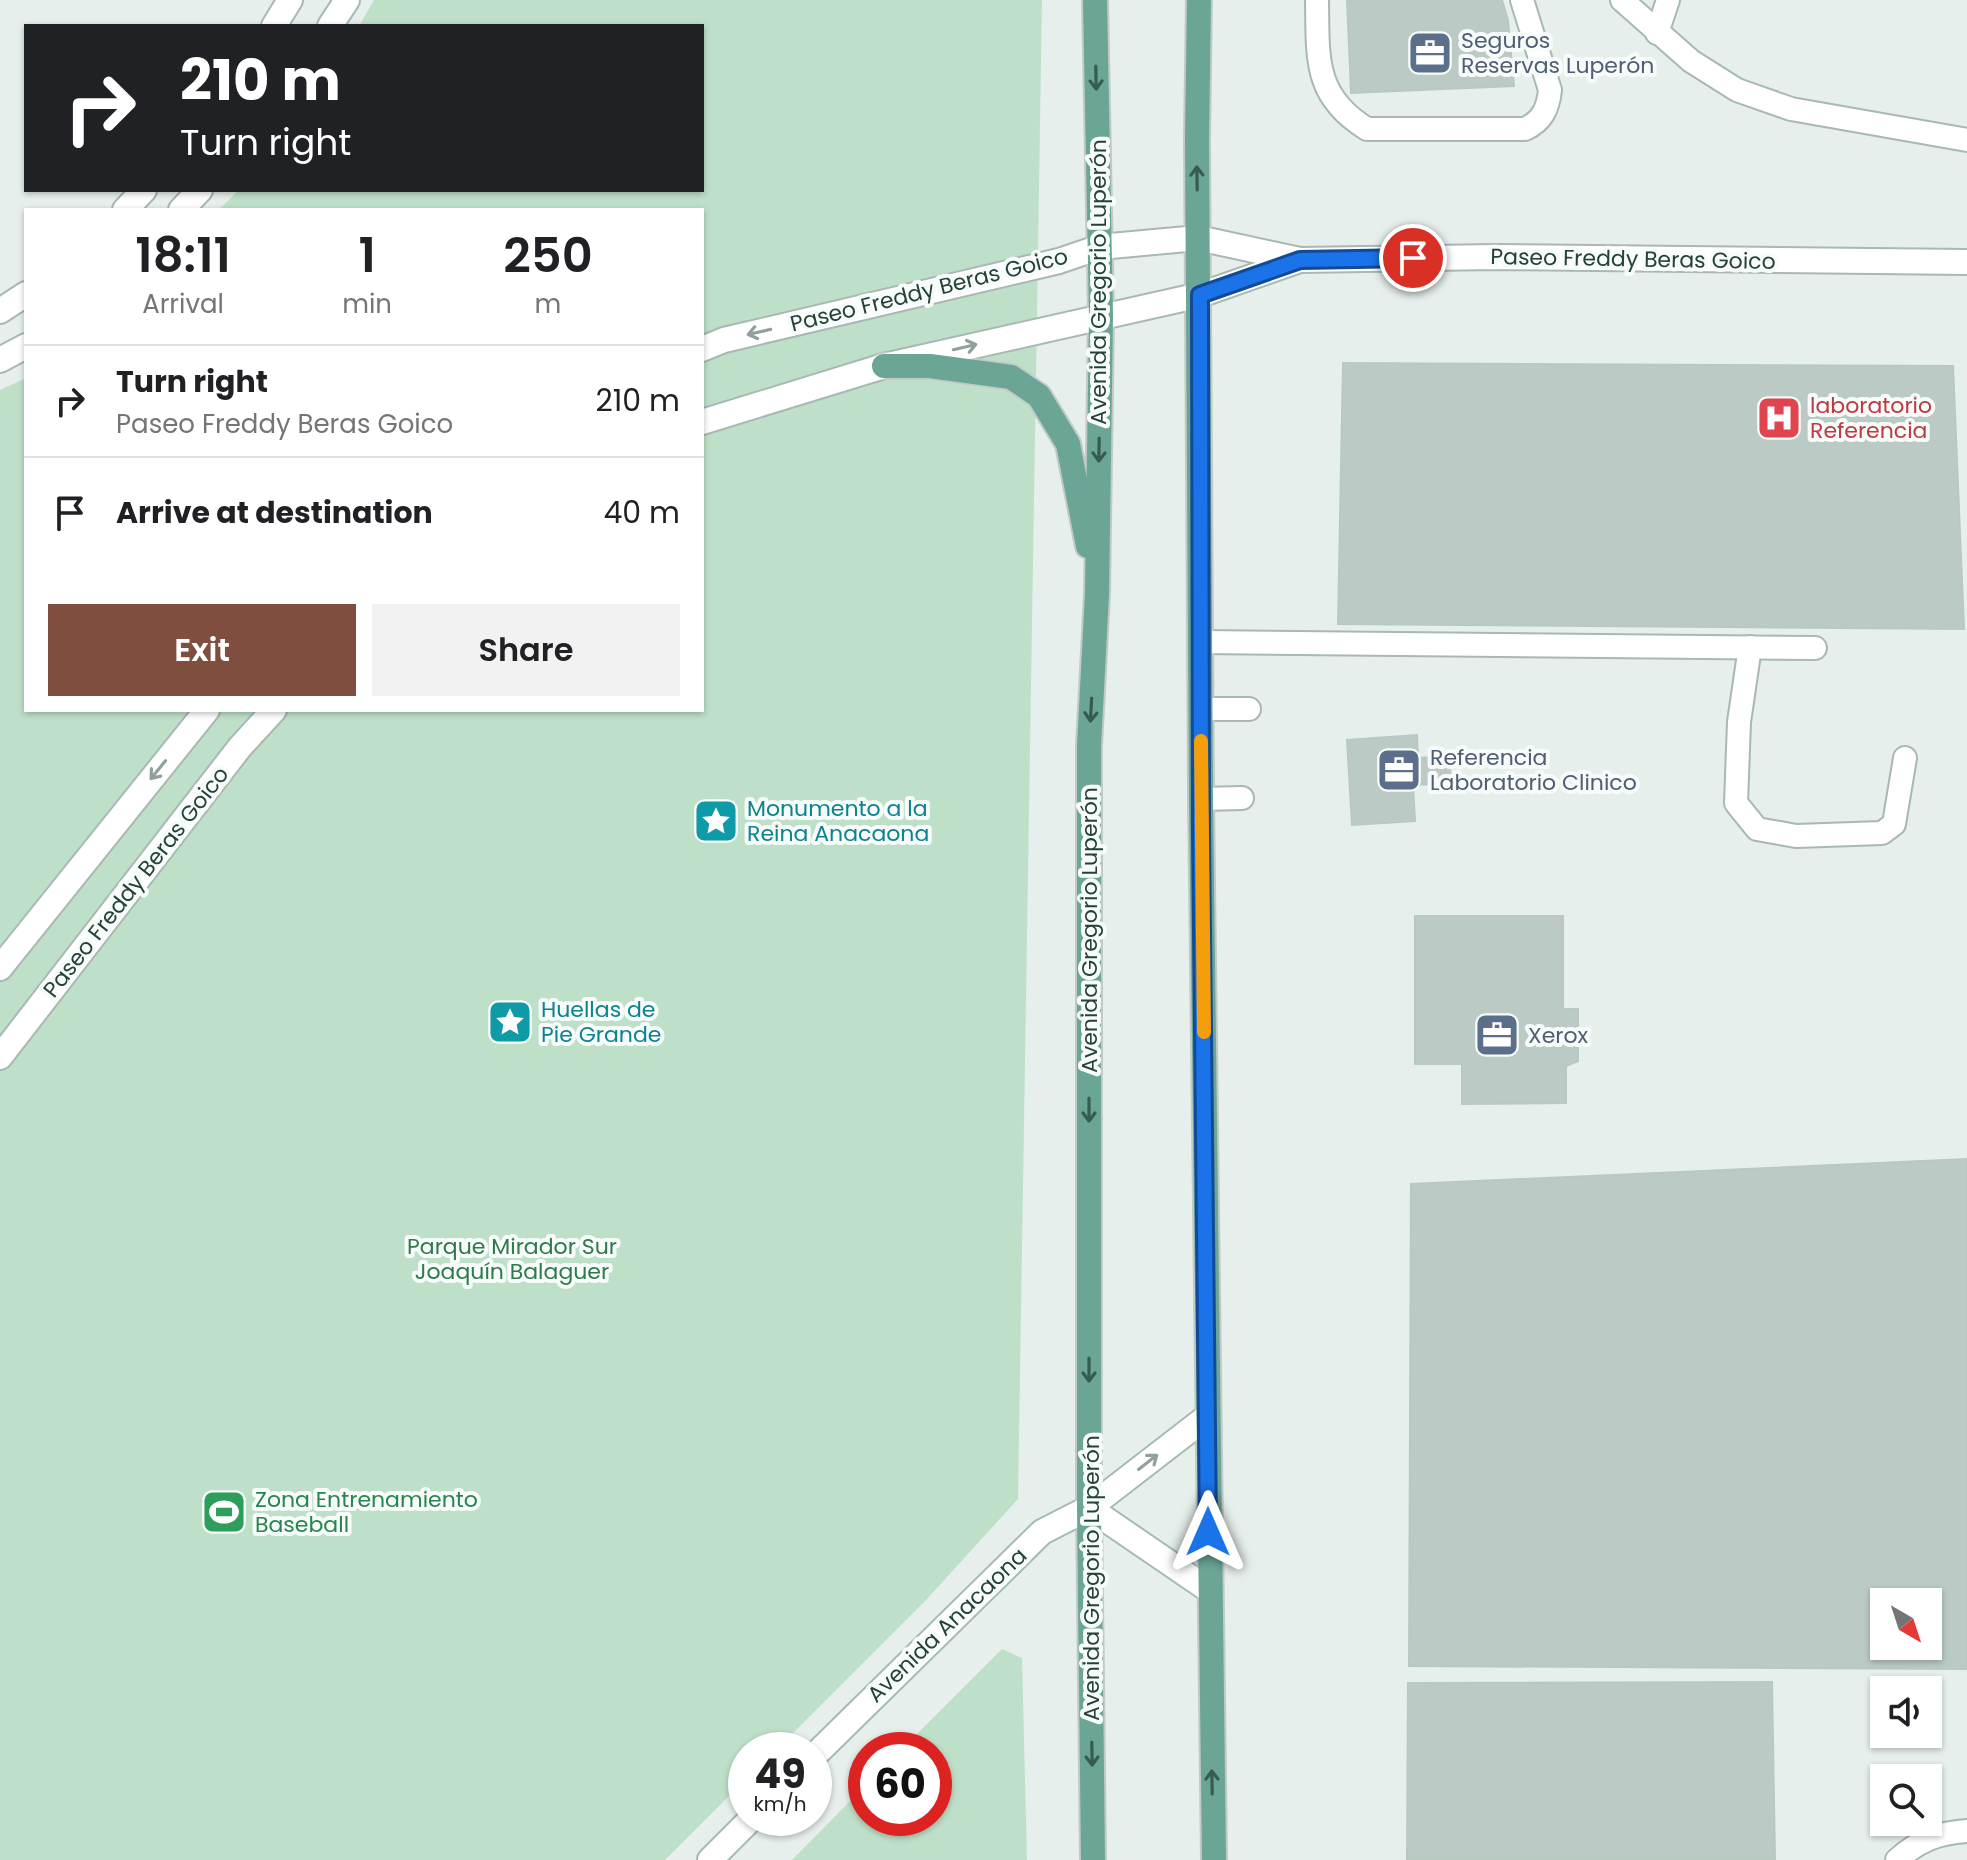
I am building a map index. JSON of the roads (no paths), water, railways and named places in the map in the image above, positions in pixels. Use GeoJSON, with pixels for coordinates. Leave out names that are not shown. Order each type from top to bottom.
{"type":"FeatureCollection","features":[{"type":"Feature","properties":{"kind":"main road","name":"Avenida Gregorio Luperón"},"geometry":{"type":"LineString","coordinates":[[1093,1860],[1089,1508],[1089,746],[1097,594],[1101,316],[1095,0]]}},
{"type":"Feature","properties":{"kind":"main road"},"geometry":{"type":"LineString","coordinates":[[1199,0],[1201,799],[1214,1860]]}},
{"type":"Feature","properties":{"kind":"main road"},"geometry":{"type":"LineString","coordinates":[[884,366],[930,366],[1011,377],[1039,396],[1068,444],[1097,594]]}},
{"type":"Feature","properties":{"kind":"street"},"geometry":{"type":"LineString","coordinates":[[275,24],[290,0]]}},
{"type":"Feature","properties":{"kind":"street"},"geometry":{"type":"LineString","coordinates":[[331,24],[347,0]]}},
{"type":"Feature","properties":{"kind":"street"},"geometry":{"type":"LineString","coordinates":[[127,208],[142,192]]}},
{"type":"Feature","properties":{"kind":"street"},"geometry":{"type":"LineString","coordinates":[[183,208],[198,192]]}},
{"type":"Feature","properties":{"kind":"street","name":"Paseo Freddy Beras Goico"},"geometry":{"type":"LineString","coordinates":[[704,348],[724,340],[1059,261],[1100,247],[1198,238],[1300,260],[1496,257],[1967,262]]}},
{"type":"Feature","properties":{"kind":"street","name":"Paseo Freddy Beras Goico"},"geometry":{"type":"LineString","coordinates":[[704,421],[884,366],[1200,295],[1300,260]]}},
{"type":"Feature","properties":{"kind":"street"},"geometry":{"type":"LineString","coordinates":[[0,311],[24,295]]}},
{"type":"Feature","properties":{"kind":"street"},"geometry":{"type":"LineString","coordinates":[[0,360],[24,347]]}},
{"type":"Feature","properties":{"kind":"street"},"geometry":{"type":"LineString","coordinates":[[0,968],[205,712]]}},
{"type":"Feature","properties":{"kind":"street","name":"Paseo Freddy Beras Goico"},"geometry":{"type":"LineString","coordinates":[[0,1057],[240,747],[272,712]]}},
{"type":"Feature","properties":{"kind":"street","name":"Avenida Anacaona"},"geometry":{"type":"LineString","coordinates":[[832,1738],[1042,1532],[1089,1508],[1208,1416]]}},
{"type":"Feature","properties":{"kind":"street"},"geometry":{"type":"LineString","coordinates":[[1089,1508],[1209,1590]]}},
{"type":"Feature","properties":{"kind":"street"},"geometry":{"type":"LineString","coordinates":[[710,1860],[734,1836]]}},
{"type":"Feature","properties":{"kind":"lane"},"geometry":{"type":"LineString","coordinates":[[1317,0],[1318,60],[1323,82],[1333,101],[1348,118],[1367,129],[1525,129],[1544,115],[1550,90],[1522,0]]}},
{"type":"Feature","properties":{"kind":"lane"},"geometry":{"type":"LineString","coordinates":[[1622,0],[1691,61],[1737,90],[1791,109],[1967,140]]}},
{"type":"Feature","properties":{"kind":"lane"},"geometry":{"type":"LineString","coordinates":[[1657,33],[1668,0]]}},
{"type":"Feature","properties":{"kind":"lane"},"geometry":{"type":"LineString","coordinates":[[1200,642],[1815,648]]}},
{"type":"Feature","properties":{"kind":"lane"},"geometry":{"type":"LineString","coordinates":[[1750,647],[1739,722],[1736,803],[1757,829],[1796,836],[1882,833],[1894,824],[1905,758]]}},
{"type":"Feature","properties":{"kind":"lane"},"geometry":{"type":"LineString","coordinates":[[1201,709],[1249,709]]}},
{"type":"Feature","properties":{"kind":"lane"},"geometry":{"type":"LineString","coordinates":[[1201,799],[1242,798]]}},
{"type":"Feature","properties":{"kind":"lane"},"geometry":{"type":"LineString","coordinates":[[1897,1860],[1910,1848],[1942,1833],[1967,1831]]}},
{"type":"Feature","properties":{"kind":"place","name":"Seguros Reservas Luperón"},"geometry":{"type":"Point","coordinates":[1430,53]}},
{"type":"Feature","properties":{"kind":"place","name":"laboratorio Referencia"},"geometry":{"type":"Point","coordinates":[1779,418]}},
{"type":"Feature","properties":{"kind":"place","name":"Referencia Laboratorio Clinico"},"geometry":{"type":"Point","coordinates":[1399,770]}},
{"type":"Feature","properties":{"kind":"place","name":"Monumento a la Reina Anacaona"},"geometry":{"type":"Point","coordinates":[716,821]}},
{"type":"Feature","properties":{"kind":"place","name":"Huellas de Pie Grande"},"geometry":{"type":"Point","coordinates":[510,1022]}},
{"type":"Feature","properties":{"kind":"place","name":"Xerox"},"geometry":{"type":"Point","coordinates":[1497,1035]}},
{"type":"Feature","properties":{"kind":"place","name":"Zona Entrenamiento Baseball"},"geometry":{"type":"Point","coordinates":[224,1512]}},
{"type":"Feature","properties":{"kind":"park label","name":"Parque Mirador Sur Joaquín Balaguer"},"geometry":{"type":"Point","coordinates":[512,1258]}}]}
